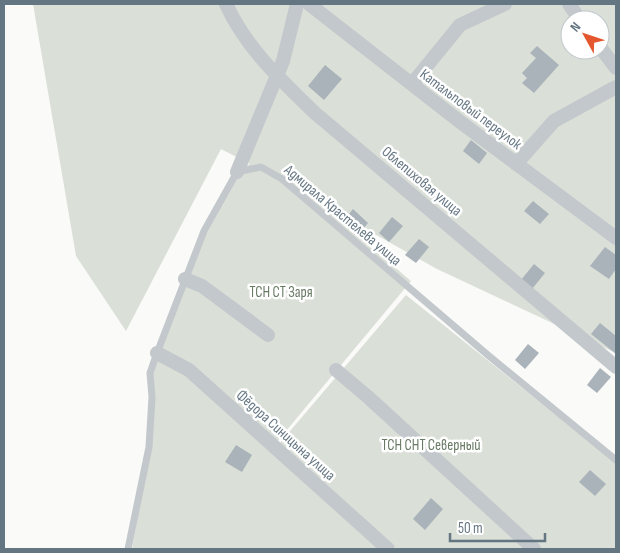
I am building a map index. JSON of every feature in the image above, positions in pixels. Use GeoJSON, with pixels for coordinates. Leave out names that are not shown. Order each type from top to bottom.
{"type":"FeatureCollection","features":[{"type":"Feature","properties":{"kind":"street","name":"Облепиховая улица"},"geometry":{"type":"LineString","coordinates":[[226,4],[234,22],[277,77],[315,113],[616,367]]}},
{"type":"Feature","properties":{"kind":"street"},"geometry":{"type":"LineString","coordinates":[[237,172],[277,77],[297,4]]}},
{"type":"Feature","properties":{"kind":"street","name":"Катальповый переулок"},"geometry":{"type":"LineString","coordinates":[[308,4],[516,164],[616,238]]}},
{"type":"Feature","properties":{"kind":"street"},"geometry":{"type":"LineString","coordinates":[[412,84],[460,25],[505,4]]}},
{"type":"Feature","properties":{"kind":"street"},"geometry":{"type":"LineString","coordinates":[[516,164],[554,121],[616,87]]}},
{"type":"Feature","properties":{"kind":"street"},"geometry":{"type":"LineString","coordinates":[[185,279],[202,286],[268,335]]}},
{"type":"Feature","properties":{"kind":"street","name":"Фёдора Синицына улица"},"geometry":{"type":"LineString","coordinates":[[157,353],[189,370],[388,549]]}},
{"type":"Feature","properties":{"kind":"street"},"geometry":{"type":"LineString","coordinates":[[336,370],[534,549]]}},
{"type":"Feature","properties":{"kind":"lane","name":"Адмирала Крастелева улица"},"geometry":{"type":"LineString","coordinates":[[237,172],[261,167],[282,179],[489,356],[616,460]]}},
{"type":"Feature","properties":{"kind":"lane"},"geometry":{"type":"LineString","coordinates":[[128,549],[149,447],[152,397],[150,373],[204,231],[237,172]]}},
{"type":"Feature","properties":{"kind":"green space","name":"ТСН СТ Заря"},"geometry":{"type":"Polygon","coordinates":[[[33,4],[616,4],[616,353],[437,269],[321,204],[411,281],[271,449],[382,549],[132,549],[143,487],[152,374],[203,240],[239,175],[245,166],[250,164],[221,149],[126,331],[76,256],[33,4]]]}},
{"type":"Feature","properties":{"kind":"green space","name":"ТСН СНТ Северный"},"geometry":{"type":"Polygon","coordinates":[[[406,295],[616,463],[616,549],[397,549],[279,444],[406,295]]]}},
{"type":"Feature","properties":{"kind":"building"},"geometry":{"type":"Polygon","coordinates":[[[537,46],[559,65],[534,93],[522,83],[527,78],[522,73],[536,58],[530,53],[537,46]]]}},
{"type":"Feature","properties":{"kind":"building"},"geometry":{"type":"Polygon","coordinates":[[[325,65],[342,79],[324,100],[308,86],[325,65]]]}},
{"type":"Feature","properties":{"kind":"building"},"geometry":{"type":"Polygon","coordinates":[[[471,140],[487,153],[479,164],[463,151],[471,140]]]}},
{"type":"Feature","properties":{"kind":"building"},"geometry":{"type":"Polygon","coordinates":[[[533,201],[549,214],[540,224],[524,211],[533,201]]]}},
{"type":"Feature","properties":{"kind":"building"},"geometry":{"type":"Polygon","coordinates":[[[353,209],[368,223],[360,233],[344,220],[353,209]]]}},
{"type":"Feature","properties":{"kind":"building"},"geometry":{"type":"Polygon","coordinates":[[[392,217],[403,226],[389,242],[379,233],[392,217]]]}},
{"type":"Feature","properties":{"kind":"building"},"geometry":{"type":"Polygon","coordinates":[[[419,239],[429,247],[416,263],[405,255],[419,239]]]}},
{"type":"Feature","properties":{"kind":"building"},"geometry":{"type":"Polygon","coordinates":[[[605,247],[616,255],[616,269],[609,279],[590,266],[605,247]]]}},
{"type":"Feature","properties":{"kind":"building"},"geometry":{"type":"Polygon","coordinates":[[[534,264],[545,273],[532,289],[521,280],[534,264]]]}},
{"type":"Feature","properties":{"kind":"building"},"geometry":{"type":"Polygon","coordinates":[[[600,323],[616,336],[616,354],[591,334],[600,323]]]}},
{"type":"Feature","properties":{"kind":"building"},"geometry":{"type":"Polygon","coordinates":[[[528,344],[539,353],[525,369],[515,360],[528,344]]]}},
{"type":"Feature","properties":{"kind":"building"},"geometry":{"type":"Polygon","coordinates":[[[600,368],[611,377],[597,393],[587,385],[600,368]]]}},
{"type":"Feature","properties":{"kind":"building"},"geometry":{"type":"Polygon","coordinates":[[[236,445],[252,455],[242,472],[225,462],[236,445]]]}},
{"type":"Feature","properties":{"kind":"building"},"geometry":{"type":"Polygon","coordinates":[[[590,470],[606,484],[595,496],[579,482],[590,470]]]}},
{"type":"Feature","properties":{"kind":"building"},"geometry":{"type":"Polygon","coordinates":[[[431,498],[443,509],[425,530],[413,519],[431,498]]]}}]}
